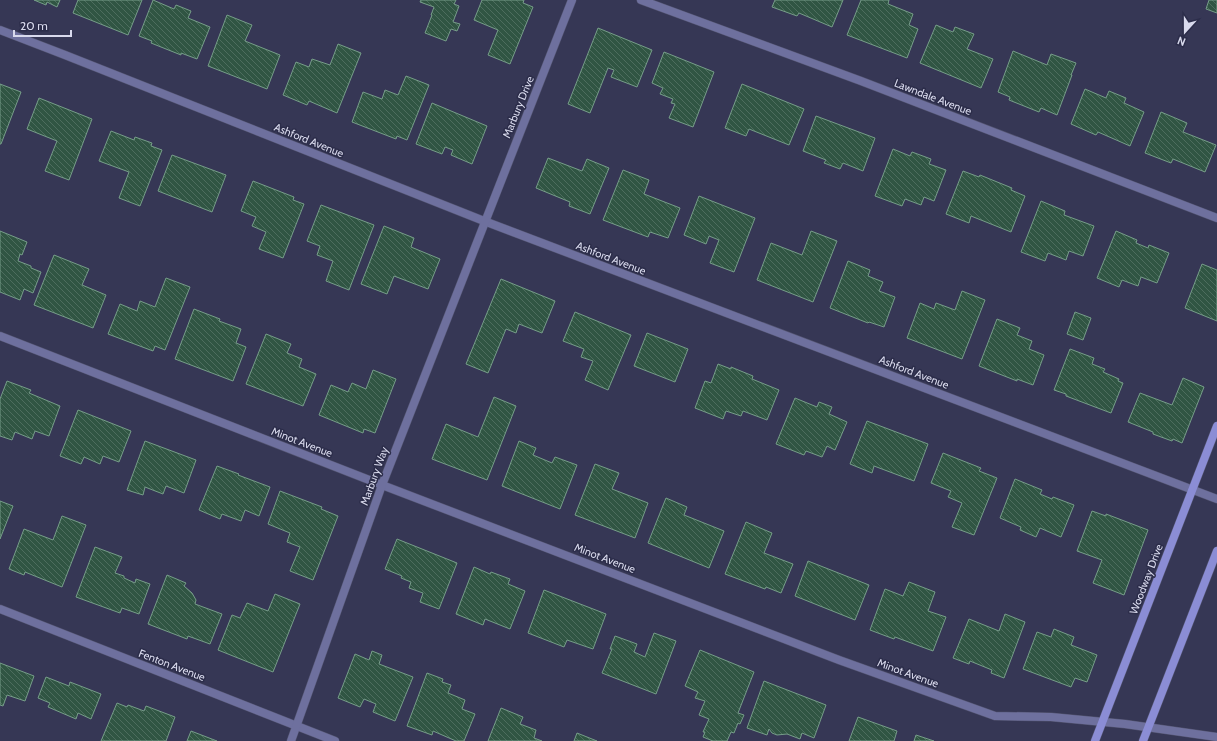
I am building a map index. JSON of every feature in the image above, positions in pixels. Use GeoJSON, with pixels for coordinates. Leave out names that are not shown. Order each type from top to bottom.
{"type":"FeatureCollection","features":[{"type":"Feature","properties":{"kind":"street","name":"Marbury Drive"},"geometry":{"type":"LineString","coordinates":[[484,221],[572,0]]}},
{"type":"Feature","properties":{"kind":"street","name":"Lawndale Avenue"},"geometry":{"type":"LineString","coordinates":[[641,0],[861,81],[1217,218]]}},
{"type":"Feature","properties":{"kind":"street","name":"Ashford Avenue"},"geometry":{"type":"LineString","coordinates":[[0,30],[484,221],[1217,499]]}},
{"type":"Feature","properties":{"kind":"street","name":"Marbury Way"},"geometry":{"type":"LineString","coordinates":[[290,741],[297,726],[382,485],[484,221]]}},
{"type":"Feature","properties":{"kind":"street","name":"Minot Avenue"},"geometry":{"type":"LineString","coordinates":[[0,336],[382,485],[839,660],[995,716],[1051,717],[1217,737]]}},
{"type":"Feature","properties":{"kind":"street","name":"Woodway Drive"},"geometry":{"type":"LineString","coordinates":[[1095,741],[1217,426]]}},
{"type":"Feature","properties":{"kind":"street"},"geometry":{"type":"LineString","coordinates":[[1143,741],[1217,551]]}},
{"type":"Feature","properties":{"kind":"street","name":"Fenton Avenue"},"geometry":{"type":"LineString","coordinates":[[0,609],[335,741]]}},
{"type":"Feature","properties":{"kind":"building"},"geometry":{"type":"Polygon","coordinates":[[[34,0],[60,0],[57,7],[47,2],[46,5],[34,0]]]}},
{"type":"Feature","properties":{"kind":"building"},"geometry":{"type":"Polygon","coordinates":[[[78,0],[142,0],[128,35],[73,13],[78,0]]]}},
{"type":"Feature","properties":{"kind":"building"},"geometry":{"type":"Polygon","coordinates":[[[153,0],[174,9],[176,5],[191,11],[188,18],[210,27],[197,59],[181,53],[181,55],[151,43],[152,41],[139,36],[153,0]]]}},
{"type":"Feature","properties":{"kind":"building"},"geometry":{"type":"Polygon","coordinates":[[[421,0],[456,0],[454,4],[459,6],[453,22],[460,24],[457,31],[451,29],[446,41],[425,33],[434,7],[420,2],[421,0]]]}},
{"type":"Feature","properties":{"kind":"building"},"geometry":{"type":"Polygon","coordinates":[[[482,0],[524,0],[523,3],[533,7],[510,64],[488,55],[498,30],[474,20],[482,0]]]}},
{"type":"Feature","properties":{"kind":"building"},"geometry":{"type":"Polygon","coordinates":[[[775,0],[843,0],[832,27],[799,13],[797,16],[772,7],[775,0]]]}},
{"type":"Feature","properties":{"kind":"building"},"geometry":{"type":"Polygon","coordinates":[[[861,0],[889,0],[888,4],[913,14],[909,25],[918,29],[907,58],[847,35],[861,0]]]}},
{"type":"Feature","properties":{"kind":"building"},"geometry":{"type":"Polygon","coordinates":[[[1209,0],[1217,0],[1217,13],[1206,9],[1209,0]]]}},
{"type":"Feature","properties":{"kind":"building"},"geometry":{"type":"Polygon","coordinates":[[[227,15],[252,25],[245,41],[280,55],[267,89],[208,66],[227,15]]]}},
{"type":"Feature","properties":{"kind":"building"},"geometry":{"type":"Polygon","coordinates":[[[936,25],[953,32],[955,27],[974,34],[967,49],[993,59],[981,88],[920,63],[936,25]]]}},
{"type":"Feature","properties":{"kind":"building"},"geometry":{"type":"Polygon","coordinates":[[[598,28],[652,50],[637,87],[611,77],[614,70],[608,68],[590,113],[568,104],[598,28]]]}},
{"type":"Feature","properties":{"kind":"building"},"geometry":{"type":"Polygon","coordinates":[[[338,44],[361,53],[337,113],[309,101],[307,105],[283,95],[296,62],[309,67],[312,59],[330,65],[338,44]]]}},
{"type":"Feature","properties":{"kind":"building"},"geometry":{"type":"Polygon","coordinates":[[[1013,51],[1047,65],[1051,54],[1076,63],[1057,115],[1041,108],[1039,112],[1009,100],[1010,97],[998,92],[1013,51]]]}},
{"type":"Feature","properties":{"kind":"building"},"geometry":{"type":"Polygon","coordinates":[[[664,52],[714,72],[693,127],[669,118],[675,104],[671,103],[673,99],[660,94],[663,88],[652,83],[664,52]]]}},
{"type":"Feature","properties":{"kind":"building"},"geometry":{"type":"Polygon","coordinates":[[[406,76],[429,85],[407,140],[397,136],[396,139],[352,122],[363,92],[382,99],[385,90],[398,95],[406,76]]]}},
{"type":"Feature","properties":{"kind":"building"},"geometry":{"type":"Polygon","coordinates":[[[0,84],[21,92],[1,144],[0,144],[0,84]]]}},
{"type":"Feature","properties":{"kind":"building"},"geometry":{"type":"Polygon","coordinates":[[[742,84],[804,109],[789,145],[749,129],[746,136],[725,128],[742,84]]]}},
{"type":"Feature","properties":{"kind":"building"},"geometry":{"type":"Polygon","coordinates":[[[1085,89],[1106,98],[1109,91],[1126,98],[1124,103],[1144,112],[1130,146],[1098,132],[1096,135],[1071,124],[1085,89]]]}},
{"type":"Feature","properties":{"kind":"building"},"geometry":{"type":"Polygon","coordinates":[[[39,98],[92,119],[69,180],[45,171],[57,141],[27,129],[39,98]]]}},
{"type":"Feature","properties":{"kind":"building"},"geometry":{"type":"Polygon","coordinates":[[[432,103],[487,126],[472,164],[451,155],[453,150],[445,147],[442,154],[416,144],[432,103]]]}},
{"type":"Feature","properties":{"kind":"building"},"geometry":{"type":"Polygon","coordinates":[[[1161,112],[1187,123],[1183,132],[1216,145],[1205,172],[1173,159],[1171,163],[1145,153],[1161,112]]]}},
{"type":"Feature","properties":{"kind":"building"},"geometry":{"type":"Polygon","coordinates":[[[816,116],[875,138],[863,171],[843,163],[840,169],[824,163],[826,160],[803,151],[816,116]]]}},
{"type":"Feature","properties":{"kind":"building"},"geometry":{"type":"Polygon","coordinates":[[[111,131],[134,140],[135,137],[152,143],[151,146],[162,150],[140,206],[119,198],[129,172],[99,161],[111,131]]]}},
{"type":"Feature","properties":{"kind":"building"},"geometry":{"type":"Polygon","coordinates":[[[893,149],[910,156],[912,152],[931,159],[929,164],[946,170],[934,201],[924,197],[921,205],[905,199],[902,206],[875,196],[893,149]]]}},
{"type":"Feature","properties":{"kind":"building"},"geometry":{"type":"Polygon","coordinates":[[[172,155],[226,175],[212,212],[158,191],[172,155]]]}},
{"type":"Feature","properties":{"kind":"building"},"geometry":{"type":"Polygon","coordinates":[[[548,158],[582,171],[587,159],[609,168],[590,214],[569,206],[570,202],[536,188],[548,158]]]}},
{"type":"Feature","properties":{"kind":"building"},"geometry":{"type":"Polygon","coordinates":[[[623,170],[649,180],[644,194],[680,208],[668,238],[650,232],[648,237],[603,220],[623,170]]]}},
{"type":"Feature","properties":{"kind":"building"},"geometry":{"type":"Polygon","coordinates":[[[963,171],[979,177],[980,175],[1012,188],[1011,190],[1025,196],[1011,232],[971,216],[969,223],[946,214],[963,171]]]}},
{"type":"Feature","properties":{"kind":"building"},"geometry":{"type":"Polygon","coordinates":[[[253,181],[294,197],[293,200],[304,204],[283,258],[259,249],[266,232],[252,226],[256,217],[241,211],[253,181]]]}},
{"type":"Feature","properties":{"kind":"building"},"geometry":{"type":"Polygon","coordinates":[[[699,196],[755,218],[734,272],[710,263],[719,240],[709,236],[706,244],[684,235],[699,196]]]}},
{"type":"Feature","properties":{"kind":"building"},"geometry":{"type":"Polygon","coordinates":[[[1041,201],[1065,211],[1064,215],[1094,226],[1083,256],[1069,251],[1066,260],[1048,253],[1045,261],[1021,252],[1041,201]]]}},
{"type":"Feature","properties":{"kind":"building"},"geometry":{"type":"Polygon","coordinates":[[[321,205],[374,225],[349,290],[326,281],[333,261],[317,255],[320,246],[307,241],[321,205]]]}},
{"type":"Feature","properties":{"kind":"building"},"geometry":{"type":"Polygon","coordinates":[[[384,226],[414,238],[411,247],[440,259],[428,289],[394,276],[387,294],[361,284],[384,226]]]}},
{"type":"Feature","properties":{"kind":"building"},"geometry":{"type":"Polygon","coordinates":[[[0,231],[27,242],[18,261],[41,272],[33,293],[24,289],[20,300],[0,292],[0,231]]]}},
{"type":"Feature","properties":{"kind":"building"},"geometry":{"type":"Polygon","coordinates":[[[811,231],[837,241],[813,302],[757,280],[771,243],[802,255],[811,231]]]}},
{"type":"Feature","properties":{"kind":"building"},"geometry":{"type":"Polygon","coordinates":[[[1116,231],[1137,240],[1136,243],[1148,248],[1149,245],[1169,253],[1157,283],[1141,277],[1138,286],[1122,280],[1119,287],[1097,278],[1116,231]]]}},
{"type":"Feature","properties":{"kind":"building"},"geometry":{"type":"Polygon","coordinates":[[[54,255],[89,269],[82,285],[106,295],[93,328],[34,305],[54,255]]]}},
{"type":"Feature","properties":{"kind":"building"},"geometry":{"type":"Polygon","coordinates":[[[848,261],[870,270],[868,276],[883,282],[879,291],[895,297],[884,327],[869,322],[868,323],[830,308],[848,261]]]}},
{"type":"Feature","properties":{"kind":"building"},"geometry":{"type":"Polygon","coordinates":[[[1202,264],[1217,270],[1217,321],[1185,308],[1202,264]]]}},
{"type":"Feature","properties":{"kind":"building"},"geometry":{"type":"Polygon","coordinates":[[[166,278],[190,287],[165,350],[155,346],[153,351],[108,334],[120,304],[137,311],[140,301],[155,307],[166,278]]]}},
{"type":"Feature","properties":{"kind":"building"},"geometry":{"type":"Polygon","coordinates":[[[501,279],[555,301],[542,333],[519,324],[516,333],[506,329],[488,373],[466,364],[501,279]]]}},
{"type":"Feature","properties":{"kind":"building"},"geometry":{"type":"Polygon","coordinates":[[[962,291],[985,300],[962,359],[907,338],[920,303],[934,309],[936,303],[955,310],[962,291]]]}},
{"type":"Feature","properties":{"kind":"building"},"geometry":{"type":"Polygon","coordinates":[[[194,309],[220,319],[219,321],[241,329],[236,343],[246,347],[233,381],[175,359],[194,309]]]}},
{"type":"Feature","properties":{"kind":"building"},"geometry":{"type":"Polygon","coordinates":[[[575,312],[631,335],[608,390],[585,380],[593,361],[581,357],[584,349],[563,341],[575,312]]]}},
{"type":"Feature","properties":{"kind":"building"},"geometry":{"type":"Polygon","coordinates":[[[1075,312],[1091,318],[1083,340],[1067,334],[1075,312]]]}},
{"type":"Feature","properties":{"kind":"building"},"geometry":{"type":"Polygon","coordinates":[[[997,319],[1020,328],[1017,335],[1032,341],[1029,349],[1044,355],[1033,385],[1017,379],[1017,381],[979,366],[997,319]]]}},
{"type":"Feature","properties":{"kind":"building"},"geometry":{"type":"Polygon","coordinates":[[[647,333],[688,349],[675,382],[634,366],[647,333]]]}},
{"type":"Feature","properties":{"kind":"building"},"geometry":{"type":"Polygon","coordinates":[[[266,334],[291,344],[287,353],[302,359],[299,367],[316,374],[303,406],[246,384],[266,334]]]}},
{"type":"Feature","properties":{"kind":"building"},"geometry":{"type":"Polygon","coordinates":[[[1070,349],[1094,358],[1092,364],[1105,369],[1103,372],[1119,379],[1118,381],[1123,383],[1111,413],[1054,390],[1070,349]]]}},
{"type":"Feature","properties":{"kind":"building"},"geometry":{"type":"Polygon","coordinates":[[[718,364],[731,369],[731,367],[753,376],[752,379],[779,390],[767,420],[743,411],[741,416],[726,411],[723,419],[695,408],[705,381],[711,383],[718,364]]]}},
{"type":"Feature","properties":{"kind":"building"},"geometry":{"type":"Polygon","coordinates":[[[373,370],[396,379],[375,433],[364,429],[363,433],[319,415],[331,385],[348,392],[352,383],[366,389],[373,370]]]}},
{"type":"Feature","properties":{"kind":"building"},"geometry":{"type":"Polygon","coordinates":[[[1183,378],[1204,387],[1182,443],[1153,434],[1153,432],[1128,422],[1140,393],[1172,405],[1183,378]]]}},
{"type":"Feature","properties":{"kind":"building"},"geometry":{"type":"Polygon","coordinates":[[[7,381],[31,390],[29,393],[60,406],[49,436],[35,431],[32,439],[15,432],[12,440],[0,436],[0,399],[7,381]]]}},
{"type":"Feature","properties":{"kind":"building"},"geometry":{"type":"Polygon","coordinates":[[[494,397],[516,406],[487,480],[432,459],[446,424],[478,437],[494,397]]]}},
{"type":"Feature","properties":{"kind":"building"},"geometry":{"type":"Polygon","coordinates":[[[795,398],[817,407],[819,402],[832,407],[829,414],[847,422],[835,450],[827,446],[822,457],[806,451],[804,455],[776,444],[795,398]]]}},
{"type":"Feature","properties":{"kind":"building"},"geometry":{"type":"Polygon","coordinates":[[[78,410],[131,431],[119,462],[103,456],[100,464],[84,457],[81,464],[60,456],[78,410]]]}},
{"type":"Feature","properties":{"kind":"building"},"geometry":{"type":"Polygon","coordinates":[[[867,421],[928,444],[914,481],[874,466],[872,473],[850,464],[867,421]]]}},
{"type":"Feature","properties":{"kind":"building"},"geometry":{"type":"Polygon","coordinates":[[[145,441],[196,460],[184,493],[166,486],[163,494],[145,487],[143,495],[127,490],[145,441]]]}},
{"type":"Feature","properties":{"kind":"building"},"geometry":{"type":"Polygon","coordinates":[[[519,441],[536,448],[533,455],[552,463],[555,457],[577,465],[560,509],[502,486],[519,441]]]}},
{"type":"Feature","properties":{"kind":"building"},"geometry":{"type":"Polygon","coordinates":[[[943,453],[981,468],[979,471],[997,478],[974,535],[952,527],[962,503],[948,497],[951,491],[931,483],[943,453]]]}},
{"type":"Feature","properties":{"kind":"building"},"geometry":{"type":"Polygon","coordinates":[[[595,464],[619,473],[612,489],[648,503],[635,538],[575,515],[595,464]]]}},
{"type":"Feature","properties":{"kind":"building"},"geometry":{"type":"Polygon","coordinates":[[[217,466],[270,487],[259,516],[245,510],[241,521],[222,514],[220,519],[199,510],[217,466]]]}},
{"type":"Feature","properties":{"kind":"building"},"geometry":{"type":"Polygon","coordinates":[[[1015,479],[1042,490],[1040,494],[1074,505],[1061,537],[1040,528],[1036,537],[1020,530],[1021,527],[1000,518],[1015,479]]]}},
{"type":"Feature","properties":{"kind":"building"},"geometry":{"type":"Polygon","coordinates":[[[280,491],[322,507],[321,509],[338,516],[313,580],[290,571],[300,547],[287,542],[290,533],[268,524],[280,491]]]}},
{"type":"Feature","properties":{"kind":"building"},"geometry":{"type":"Polygon","coordinates":[[[666,498],[687,507],[684,515],[724,531],[709,568],[648,543],[666,498]]]}},
{"type":"Feature","properties":{"kind":"building"},"geometry":{"type":"Polygon","coordinates":[[[0,501],[13,506],[0,539],[0,501]]]}},
{"type":"Feature","properties":{"kind":"building"},"geometry":{"type":"Polygon","coordinates":[[[1092,511],[1106,516],[1106,514],[1148,530],[1124,595],[1093,583],[1102,560],[1077,551],[1092,511]]]}},
{"type":"Feature","properties":{"kind":"building"},"geometry":{"type":"Polygon","coordinates":[[[62,516],[86,525],[62,587],[25,572],[24,575],[9,569],[24,529],[53,540],[62,516]]]}},
{"type":"Feature","properties":{"kind":"building"},"geometry":{"type":"Polygon","coordinates":[[[746,522],[772,533],[764,553],[793,564],[781,593],[766,587],[765,589],[725,574],[746,522]]]}},
{"type":"Feature","properties":{"kind":"building"},"geometry":{"type":"Polygon","coordinates":[[[397,539],[457,563],[439,609],[420,602],[423,593],[409,588],[411,582],[401,578],[402,576],[385,569],[397,539]]]}},
{"type":"Feature","properties":{"kind":"building"},"geometry":{"type":"Polygon","coordinates":[[[95,547],[122,557],[115,573],[124,576],[124,578],[135,583],[136,579],[150,584],[139,614],[122,608],[120,613],[76,597],[95,547]]]}},
{"type":"Feature","properties":{"kind":"building"},"geometry":{"type":"Polygon","coordinates":[[[808,561],[869,585],[855,620],[795,596],[808,561]]]}},
{"type":"Feature","properties":{"kind":"building"},"geometry":{"type":"Polygon","coordinates":[[[474,567],[490,574],[491,572],[510,579],[508,584],[525,591],[510,629],[485,619],[483,625],[456,614],[474,567]]]}},
{"type":"Feature","properties":{"kind":"building"},"geometry":{"type":"Polygon","coordinates":[[[167,575],[186,583],[184,586],[192,593],[196,600],[195,604],[222,614],[210,644],[188,636],[187,639],[148,624],[167,575]]]}},
{"type":"Feature","properties":{"kind":"building"},"geometry":{"type":"Polygon","coordinates":[[[909,582],[935,592],[928,611],[946,617],[933,651],[895,637],[894,639],[870,630],[885,589],[903,596],[909,582]]]}},
{"type":"Feature","properties":{"kind":"building"},"geometry":{"type":"Polygon","coordinates":[[[544,590],[606,614],[593,649],[567,640],[564,647],[528,633],[544,590]]]}},
{"type":"Feature","properties":{"kind":"building"},"geometry":{"type":"Polygon","coordinates":[[[275,594],[300,604],[273,672],[218,650],[232,615],[240,618],[247,603],[268,611],[275,594]]]}},
{"type":"Feature","properties":{"kind":"building"},"geometry":{"type":"Polygon","coordinates":[[[1005,614],[1025,622],[1004,678],[991,673],[992,670],[970,661],[969,664],[953,658],[969,619],[999,631],[1005,614]]]}},
{"type":"Feature","properties":{"kind":"building"},"geometry":{"type":"Polygon","coordinates":[[[1054,629],[1074,637],[1071,645],[1097,655],[1087,682],[1075,678],[1071,687],[1023,669],[1037,632],[1051,637],[1054,629]]]}},
{"type":"Feature","properties":{"kind":"building"},"geometry":{"type":"Polygon","coordinates":[[[654,633],[676,641],[656,694],[602,673],[612,649],[610,649],[615,636],[637,644],[634,652],[645,657],[654,633]]]}},
{"type":"Feature","properties":{"kind":"building"},"geometry":{"type":"Polygon","coordinates":[[[700,650],[754,672],[738,713],[744,715],[740,724],[738,723],[734,733],[731,732],[727,741],[713,741],[703,737],[705,732],[703,732],[709,719],[699,715],[705,701],[695,698],[698,692],[685,686],[700,650]]]}},
{"type":"Feature","properties":{"kind":"building"},"geometry":{"type":"Polygon","coordinates":[[[372,651],[382,655],[379,664],[413,677],[395,721],[373,712],[376,704],[364,699],[360,707],[338,698],[355,654],[369,660],[372,651]]]}},
{"type":"Feature","properties":{"kind":"building"},"geometry":{"type":"Polygon","coordinates":[[[0,663],[34,676],[25,701],[7,695],[3,706],[0,705],[0,663]]]}},
{"type":"Feature","properties":{"kind":"building"},"geometry":{"type":"Polygon","coordinates":[[[427,673],[443,679],[442,682],[451,685],[448,693],[465,700],[462,709],[475,714],[464,741],[456,741],[433,731],[432,735],[407,726],[427,673]]]}},
{"type":"Feature","properties":{"kind":"building"},"geometry":{"type":"Polygon","coordinates":[[[46,677],[69,686],[70,682],[101,694],[91,719],[78,713],[76,719],[48,707],[50,703],[38,698],[46,677]]]}},
{"type":"Feature","properties":{"kind":"building"},"geometry":{"type":"Polygon","coordinates":[[[764,681],[826,705],[814,738],[802,733],[800,739],[787,734],[777,735],[772,733],[769,729],[767,735],[747,728],[764,681]]]}},
{"type":"Feature","properties":{"kind":"building"},"geometry":{"type":"Polygon","coordinates":[[[117,703],[127,707],[128,705],[144,711],[146,706],[175,717],[166,741],[101,741],[117,703]]]}},
{"type":"Feature","properties":{"kind":"building"},"geometry":{"type":"Polygon","coordinates":[[[501,708],[523,717],[520,724],[536,730],[534,738],[542,741],[488,741],[501,708]]]}},
{"type":"Feature","properties":{"kind":"building"},"geometry":{"type":"Polygon","coordinates":[[[858,717],[897,731],[894,741],[849,741],[858,717]]]}},
{"type":"Feature","properties":{"kind":"building"},"geometry":{"type":"Polygon","coordinates":[[[191,731],[217,741],[187,741],[191,731]]]}},
{"type":"Feature","properties":{"kind":"building"},"geometry":{"type":"Polygon","coordinates":[[[577,733],[597,741],[574,741],[577,733]]]}},
{"type":"Feature","properties":{"kind":"building"},"geometry":{"type":"Polygon","coordinates":[[[916,735],[934,741],[914,741],[916,735]]]}}]}
